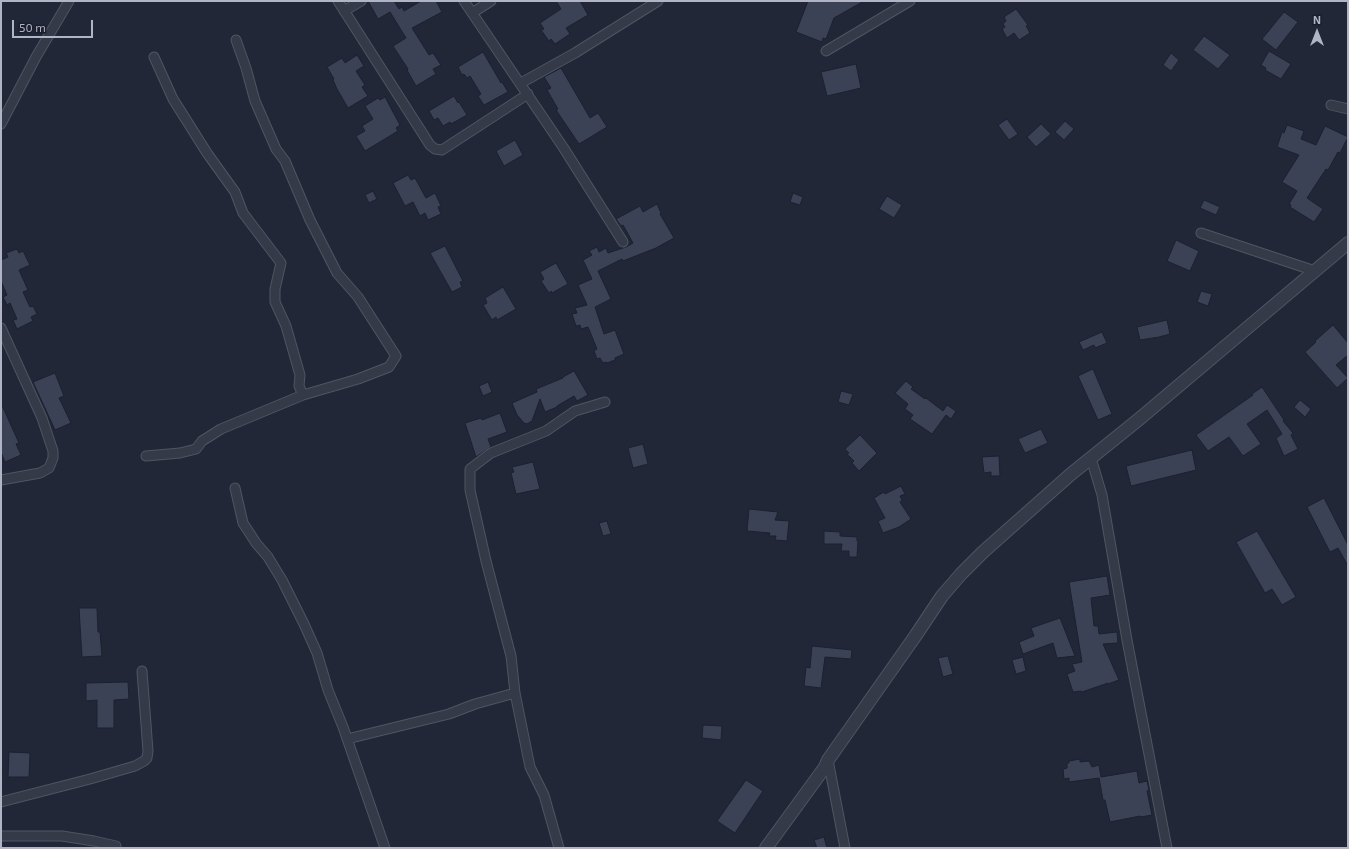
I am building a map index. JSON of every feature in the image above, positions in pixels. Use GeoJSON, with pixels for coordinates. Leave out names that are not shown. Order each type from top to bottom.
{"type":"FeatureCollection","features":[{"type":"Feature","properties":{"kind":"street"},"geometry":{"type":"LineString","coordinates":[[1,124],[36,57],[69,1]]}},
{"type":"Feature","properties":{"kind":"street"},"geometry":{"type":"LineString","coordinates":[[338,1],[430,145],[435,149],[442,150],[528,94]]}},
{"type":"Feature","properties":{"kind":"street"},"geometry":{"type":"LineString","coordinates":[[344,11],[361,1]]}},
{"type":"Feature","properties":{"kind":"street"},"geometry":{"type":"LineString","coordinates":[[464,1],[521,83],[623,242]]}},
{"type":"Feature","properties":{"kind":"street"},"geometry":{"type":"LineString","coordinates":[[472,13],[491,1]]}},
{"type":"Feature","properties":{"kind":"street"},"geometry":{"type":"LineString","coordinates":[[521,83],[575,53],[658,1]]}},
{"type":"Feature","properties":{"kind":"street"},"geometry":{"type":"LineString","coordinates":[[826,51],[910,1]]}},
{"type":"Feature","properties":{"kind":"street"},"geometry":{"type":"LineString","coordinates":[[146,456],[180,453],[196,449],[202,441],[221,429],[304,395],[358,380],[389,367],[396,356],[358,298],[337,273],[310,220],[285,161],[276,149],[255,101],[246,68],[236,40]]}},
{"type":"Feature","properties":{"kind":"street"},"geometry":{"type":"LineString","coordinates":[[154,57],[173,99],[234,192],[243,213],[281,263],[279,278],[275,289],[275,302],[286,326],[300,375],[299,386],[304,395]]}},
{"type":"Feature","properties":{"kind":"street"},"geometry":{"type":"LineString","coordinates":[[1331,105],[1348,109]]}},
{"type":"Feature","properties":{"kind":"street"},"geometry":{"type":"LineString","coordinates":[[1201,233],[1315,271]]}},
{"type":"Feature","properties":{"kind":"street"},"geometry":{"type":"LineString","coordinates":[[766,848],[825,767],[828,760],[942,596],[983,552],[1071,474],[1348,243]]}},
{"type":"Feature","properties":{"kind":"street"},"geometry":{"type":"LineString","coordinates":[[1,328],[42,418],[53,451],[53,458],[50,468],[40,473],[1,480]]}},
{"type":"Feature","properties":{"kind":"street"},"geometry":{"type":"LineString","coordinates":[[559,848],[544,795],[530,767],[515,693],[511,656],[486,561],[470,490],[470,469],[491,453],[546,431],[575,411],[606,402]]}},
{"type":"Feature","properties":{"kind":"street"},"geometry":{"type":"LineString","coordinates":[[1091,458],[1102,495],[1127,640],[1167,848]]}},
{"type":"Feature","properties":{"kind":"street"},"geometry":{"type":"LineString","coordinates":[[235,488],[243,523],[256,543],[268,557],[282,580],[304,624],[316,653],[385,848]]}},
{"type":"Feature","properties":{"kind":"street"},"geometry":{"type":"LineString","coordinates":[[1,802],[90,779],[135,766],[144,761],[148,751],[142,671]]}},
{"type":"Feature","properties":{"kind":"street"},"geometry":{"type":"LineString","coordinates":[[347,739],[449,714],[475,704],[515,693]]}},
{"type":"Feature","properties":{"kind":"street"},"geometry":{"type":"LineString","coordinates":[[828,760],[845,848]]}},
{"type":"Feature","properties":{"kind":"street"},"geometry":{"type":"LineString","coordinates":[[1,836],[62,836],[116,846]]}},
{"type":"Feature","properties":{"kind":"building"},"geometry":{"type":"Polygon","coordinates":[[[368,1],[394,1],[399,9],[402,7],[404,11],[421,1],[436,1],[442,12],[412,28],[429,55],[433,53],[441,65],[433,69],[436,74],[416,86],[407,70],[408,69],[393,46],[406,38],[390,12],[378,19],[368,1]]]}},
{"type":"Feature","properties":{"kind":"building"},"geometry":{"type":"Polygon","coordinates":[[[556,1],[580,1],[588,15],[566,28],[570,34],[555,44],[551,39],[549,41],[541,30],[544,29],[540,23],[561,9],[556,1]]]}},
{"type":"Feature","properties":{"kind":"building"},"geometry":{"type":"Polygon","coordinates":[[[808,1],[864,1],[834,18],[826,39],[823,38],[822,42],[796,32],[808,1]]]}},
{"type":"Feature","properties":{"kind":"building"},"geometry":{"type":"Polygon","coordinates":[[[1016,9],[1028,25],[1026,26],[1030,33],[1019,40],[1014,33],[1007,38],[1002,29],[1005,27],[1003,24],[1006,21],[1004,17],[1016,9]]]}},
{"type":"Feature","properties":{"kind":"building"},"geometry":{"type":"Polygon","coordinates":[[[1284,12],[1298,22],[1276,50],[1262,39],[1284,12]]]}},
{"type":"Feature","properties":{"kind":"building"},"geometry":{"type":"Polygon","coordinates":[[[1204,36],[1230,55],[1218,69],[1193,50],[1204,36]]]}},
{"type":"Feature","properties":{"kind":"building"},"geometry":{"type":"Polygon","coordinates":[[[1269,51],[1291,64],[1281,79],[1265,70],[1266,68],[1261,65],[1269,51]]]}},
{"type":"Feature","properties":{"kind":"building"},"geometry":{"type":"Polygon","coordinates":[[[483,52],[508,92],[484,105],[478,96],[481,94],[470,76],[467,78],[464,74],[462,75],[458,67],[483,52]]]}},
{"type":"Feature","properties":{"kind":"building"},"geometry":{"type":"Polygon","coordinates":[[[1171,53],[1179,60],[1171,71],[1163,65],[1171,53]]]}},
{"type":"Feature","properties":{"kind":"building"},"geometry":{"type":"Polygon","coordinates":[[[357,55],[364,66],[356,71],[365,85],[362,87],[368,96],[348,108],[327,67],[342,58],[345,63],[357,55]]]}},
{"type":"Feature","properties":{"kind":"building"},"geometry":{"type":"Polygon","coordinates":[[[856,64],[861,88],[827,96],[821,72],[856,64]]]}},
{"type":"Feature","properties":{"kind":"building"},"geometry":{"type":"Polygon","coordinates":[[[561,68],[590,118],[598,113],[607,127],[579,144],[556,110],[558,109],[547,90],[551,88],[544,77],[561,68]]]}},
{"type":"Feature","properties":{"kind":"building"},"geometry":{"type":"Polygon","coordinates":[[[454,96],[467,115],[451,124],[450,122],[443,126],[438,118],[434,120],[429,111],[454,96]]]}},
{"type":"Feature","properties":{"kind":"building"},"geometry":{"type":"Polygon","coordinates":[[[385,97],[400,125],[396,128],[398,131],[365,151],[356,136],[365,131],[362,126],[373,119],[365,106],[378,98],[380,100],[385,97]]]}},
{"type":"Feature","properties":{"kind":"building"},"geometry":{"type":"Polygon","coordinates":[[[1007,119],[1018,134],[1009,140],[998,125],[1007,119]]]}},
{"type":"Feature","properties":{"kind":"building"},"geometry":{"type":"Polygon","coordinates":[[[1065,121],[1074,129],[1064,140],[1055,132],[1065,121]]]}},
{"type":"Feature","properties":{"kind":"building"},"geometry":{"type":"Polygon","coordinates":[[[1041,124],[1051,134],[1036,147],[1027,137],[1041,124]]]}},
{"type":"Feature","properties":{"kind":"building"},"geometry":{"type":"Polygon","coordinates":[[[1287,125],[1304,131],[1301,139],[1316,145],[1325,126],[1348,137],[1340,153],[1338,152],[1328,170],[1326,169],[1307,198],[1323,209],[1314,222],[1290,207],[1291,205],[1289,204],[1297,191],[1282,182],[1299,155],[1277,147],[1282,132],[1284,133],[1287,125]]]}},
{"type":"Feature","properties":{"kind":"building"},"geometry":{"type":"Polygon","coordinates":[[[515,140],[523,155],[504,166],[496,151],[515,140]]]}},
{"type":"Feature","properties":{"kind":"building"},"geometry":{"type":"Polygon","coordinates":[[[408,175],[411,180],[415,178],[426,198],[435,193],[441,206],[438,207],[441,214],[428,220],[425,213],[420,216],[413,202],[405,206],[393,183],[408,175]]]}},
{"type":"Feature","properties":{"kind":"building"},"geometry":{"type":"Polygon","coordinates":[[[373,191],[377,199],[369,203],[365,195],[373,191]]]}},
{"type":"Feature","properties":{"kind":"building"},"geometry":{"type":"Polygon","coordinates":[[[793,193],[803,197],[800,205],[790,202],[793,193]]]}},
{"type":"Feature","properties":{"kind":"building"},"geometry":{"type":"Polygon","coordinates":[[[887,196],[902,205],[894,218],[879,209],[887,196]]]}},
{"type":"Feature","properties":{"kind":"building"},"geometry":{"type":"Polygon","coordinates":[[[1204,200],[1220,207],[1216,215],[1200,208],[1204,200]]]}},
{"type":"Feature","properties":{"kind":"building"},"geometry":{"type":"Polygon","coordinates":[[[657,204],[661,213],[660,214],[674,238],[656,248],[623,261],[622,259],[598,271],[611,299],[595,307],[604,334],[615,330],[624,354],[615,358],[615,360],[603,363],[600,358],[597,359],[594,351],[597,349],[588,327],[581,329],[580,325],[576,326],[572,314],[577,313],[575,308],[587,305],[578,285],[592,279],[583,260],[592,255],[589,251],[597,247],[599,252],[606,248],[608,253],[633,243],[623,225],[621,226],[616,219],[640,206],[643,212],[657,204]]]}},
{"type":"Feature","properties":{"kind":"building"},"geometry":{"type":"Polygon","coordinates":[[[1176,240],[1199,251],[1190,271],[1167,261],[1176,240]]]}},
{"type":"Feature","properties":{"kind":"building"},"geometry":{"type":"Polygon","coordinates":[[[445,246],[463,281],[460,282],[462,287],[452,292],[430,253],[445,246]]]}},
{"type":"Feature","properties":{"kind":"building"},"geometry":{"type":"Polygon","coordinates":[[[17,249],[19,253],[23,251],[30,265],[19,270],[28,290],[23,292],[30,307],[33,306],[37,314],[31,317],[33,321],[17,329],[13,320],[17,319],[10,303],[7,305],[3,297],[7,295],[1,281],[1,260],[8,257],[6,253],[17,249]]]}},
{"type":"Feature","properties":{"kind":"building"},"geometry":{"type":"Polygon","coordinates":[[[556,263],[568,284],[552,293],[551,291],[549,293],[541,281],[544,279],[540,272],[556,263]]]}},
{"type":"Feature","properties":{"kind":"building"},"geometry":{"type":"Polygon","coordinates":[[[503,287],[516,309],[497,320],[496,317],[492,320],[483,305],[487,303],[485,298],[503,287]]]}},
{"type":"Feature","properties":{"kind":"building"},"geometry":{"type":"Polygon","coordinates":[[[1201,291],[1212,294],[1208,306],[1197,302],[1201,291]]]}},
{"type":"Feature","properties":{"kind":"building"},"geometry":{"type":"Polygon","coordinates":[[[1167,320],[1170,334],[1140,340],[1137,327],[1167,320]]]}},
{"type":"Feature","properties":{"kind":"building"},"geometry":{"type":"Polygon","coordinates":[[[1333,325],[1348,343],[1348,355],[1336,365],[1348,378],[1337,388],[1305,352],[1333,325]]]}},
{"type":"Feature","properties":{"kind":"building"},"geometry":{"type":"Polygon","coordinates":[[[1102,332],[1107,343],[1095,348],[1094,345],[1083,350],[1079,342],[1102,332]]]}},
{"type":"Feature","properties":{"kind":"building"},"geometry":{"type":"Polygon","coordinates":[[[1093,369],[1112,414],[1098,420],[1078,376],[1093,369]]]}},
{"type":"Feature","properties":{"kind":"building"},"geometry":{"type":"Polygon","coordinates":[[[574,371],[588,395],[577,401],[574,396],[557,407],[545,412],[540,399],[532,421],[527,424],[524,423],[517,415],[512,403],[537,392],[536,389],[563,378],[574,371]]]}},
{"type":"Feature","properties":{"kind":"building"},"geometry":{"type":"Polygon","coordinates":[[[55,373],[64,396],[59,398],[71,423],[55,430],[33,382],[55,373]]]}},
{"type":"Feature","properties":{"kind":"building"},"geometry":{"type":"Polygon","coordinates":[[[906,381],[913,387],[911,389],[943,411],[947,405],[956,411],[951,419],[946,415],[932,434],[910,419],[913,415],[905,409],[908,404],[895,393],[906,381]]]}},
{"type":"Feature","properties":{"kind":"building"},"geometry":{"type":"Polygon","coordinates":[[[488,382],[492,392],[483,396],[479,386],[488,382]]]}},
{"type":"Feature","properties":{"kind":"building"},"geometry":{"type":"Polygon","coordinates":[[[1262,387],[1284,420],[1283,421],[1293,433],[1291,435],[1298,449],[1284,456],[1276,438],[1282,434],[1267,410],[1247,424],[1261,444],[1243,456],[1229,437],[1208,451],[1196,435],[1262,387]]]}},
{"type":"Feature","properties":{"kind":"building"},"geometry":{"type":"Polygon","coordinates":[[[841,391],[853,394],[849,405],[838,402],[841,391]]]}},
{"type":"Feature","properties":{"kind":"building"},"geometry":{"type":"Polygon","coordinates":[[[1300,400],[1311,409],[1305,417],[1294,407],[1300,400]]]}},
{"type":"Feature","properties":{"kind":"building"},"geometry":{"type":"Polygon","coordinates":[[[1,403],[19,443],[16,444],[21,455],[5,462],[1,452],[1,403]]]}},
{"type":"Feature","properties":{"kind":"building"},"geometry":{"type":"Polygon","coordinates":[[[500,413],[507,432],[488,439],[491,447],[476,457],[465,423],[481,418],[482,420],[500,413]]]}},
{"type":"Feature","properties":{"kind":"building"},"geometry":{"type":"Polygon","coordinates":[[[1041,429],[1048,443],[1025,453],[1018,439],[1041,429]]]}},
{"type":"Feature","properties":{"kind":"building"},"geometry":{"type":"Polygon","coordinates":[[[860,435],[877,453],[859,471],[852,463],[854,461],[847,454],[849,453],[845,449],[860,435]]]}},
{"type":"Feature","properties":{"kind":"building"},"geometry":{"type":"Polygon","coordinates":[[[643,444],[648,464],[633,468],[628,448],[643,444]]]}},
{"type":"Feature","properties":{"kind":"building"},"geometry":{"type":"Polygon","coordinates":[[[1192,450],[1196,470],[1131,486],[1126,466],[1192,450]]]}},
{"type":"Feature","properties":{"kind":"building"},"geometry":{"type":"Polygon","coordinates":[[[999,456],[1000,476],[991,476],[991,472],[984,473],[982,457],[999,456]]]}},
{"type":"Feature","properties":{"kind":"building"},"geometry":{"type":"Polygon","coordinates":[[[533,462],[540,489],[516,494],[511,473],[514,472],[512,467],[533,462]]]}},
{"type":"Feature","properties":{"kind":"building"},"geometry":{"type":"Polygon","coordinates":[[[901,486],[905,494],[900,496],[902,500],[900,502],[911,519],[899,527],[883,533],[878,521],[885,518],[874,498],[884,492],[885,494],[901,486]]]}},
{"type":"Feature","properties":{"kind":"building"},"geometry":{"type":"Polygon","coordinates":[[[1324,498],[1348,545],[1348,566],[1338,548],[1330,552],[1307,507],[1324,498]]]}},
{"type":"Feature","properties":{"kind":"building"},"geometry":{"type":"Polygon","coordinates":[[[749,509],[778,512],[775,520],[789,521],[787,541],[775,540],[776,536],[769,536],[770,533],[747,531],[749,509]]]}},
{"type":"Feature","properties":{"kind":"building"},"geometry":{"type":"Polygon","coordinates":[[[607,521],[611,534],[603,536],[599,523],[607,521]]]}},
{"type":"Feature","properties":{"kind":"building"},"geometry":{"type":"Polygon","coordinates":[[[824,531],[840,532],[840,536],[857,537],[857,557],[849,557],[849,551],[841,551],[842,544],[824,544],[824,531]]]}},
{"type":"Feature","properties":{"kind":"building"},"geometry":{"type":"Polygon","coordinates":[[[1257,531],[1296,597],[1282,605],[1272,589],[1265,593],[1236,542],[1257,531]]]}},
{"type":"Feature","properties":{"kind":"building"},"geometry":{"type":"Polygon","coordinates":[[[1107,576],[1110,595],[1091,598],[1094,626],[1098,626],[1099,634],[1117,632],[1118,643],[1103,644],[1119,680],[1082,692],[1073,692],[1067,674],[1075,671],[1072,664],[1082,662],[1069,582],[1107,576]]]}},
{"type":"Feature","properties":{"kind":"building"},"geometry":{"type":"Polygon","coordinates":[[[79,608],[97,608],[98,632],[100,632],[102,656],[82,657],[79,608]]]}},
{"type":"Feature","properties":{"kind":"building"},"geometry":{"type":"Polygon","coordinates":[[[1060,618],[1075,656],[1057,658],[1053,643],[1023,654],[1019,642],[1034,636],[1031,628],[1060,618]]]}},
{"type":"Feature","properties":{"kind":"building"},"geometry":{"type":"Polygon","coordinates":[[[812,646],[852,650],[851,659],[825,657],[821,688],[804,686],[806,667],[810,668],[812,646]]]}},
{"type":"Feature","properties":{"kind":"building"},"geometry":{"type":"Polygon","coordinates":[[[948,656],[953,674],[943,677],[938,658],[948,656]]]}},
{"type":"Feature","properties":{"kind":"building"},"geometry":{"type":"Polygon","coordinates":[[[1023,657],[1026,671],[1016,674],[1012,660],[1023,657]]]}},
{"type":"Feature","properties":{"kind":"building"},"geometry":{"type":"Polygon","coordinates":[[[128,682],[129,699],[114,700],[114,728],[97,728],[97,700],[86,701],[86,683],[128,682]]]}},
{"type":"Feature","properties":{"kind":"building"},"geometry":{"type":"Polygon","coordinates":[[[703,725],[722,726],[721,740],[702,738],[703,725]]]}},
{"type":"Feature","properties":{"kind":"building"},"geometry":{"type":"Polygon","coordinates":[[[9,752],[30,753],[29,777],[8,777],[9,752]]]}},
{"type":"Feature","properties":{"kind":"building"},"geometry":{"type":"Polygon","coordinates":[[[1080,759],[1080,762],[1089,761],[1092,767],[1099,765],[1101,777],[1137,771],[1139,783],[1147,781],[1149,790],[1147,791],[1152,815],[1110,822],[1105,800],[1103,800],[1099,778],[1069,782],[1069,778],[1064,779],[1063,769],[1067,768],[1067,763],[1069,763],[1069,761],[1080,759]]]}},
{"type":"Feature","properties":{"kind":"building"},"geometry":{"type":"Polygon","coordinates":[[[746,780],[763,791],[735,833],[717,821],[746,780]]]}},
{"type":"Feature","properties":{"kind":"building"},"geometry":{"type":"Polygon","coordinates":[[[824,837],[827,848],[817,848],[814,840],[824,837]]]}}]}
